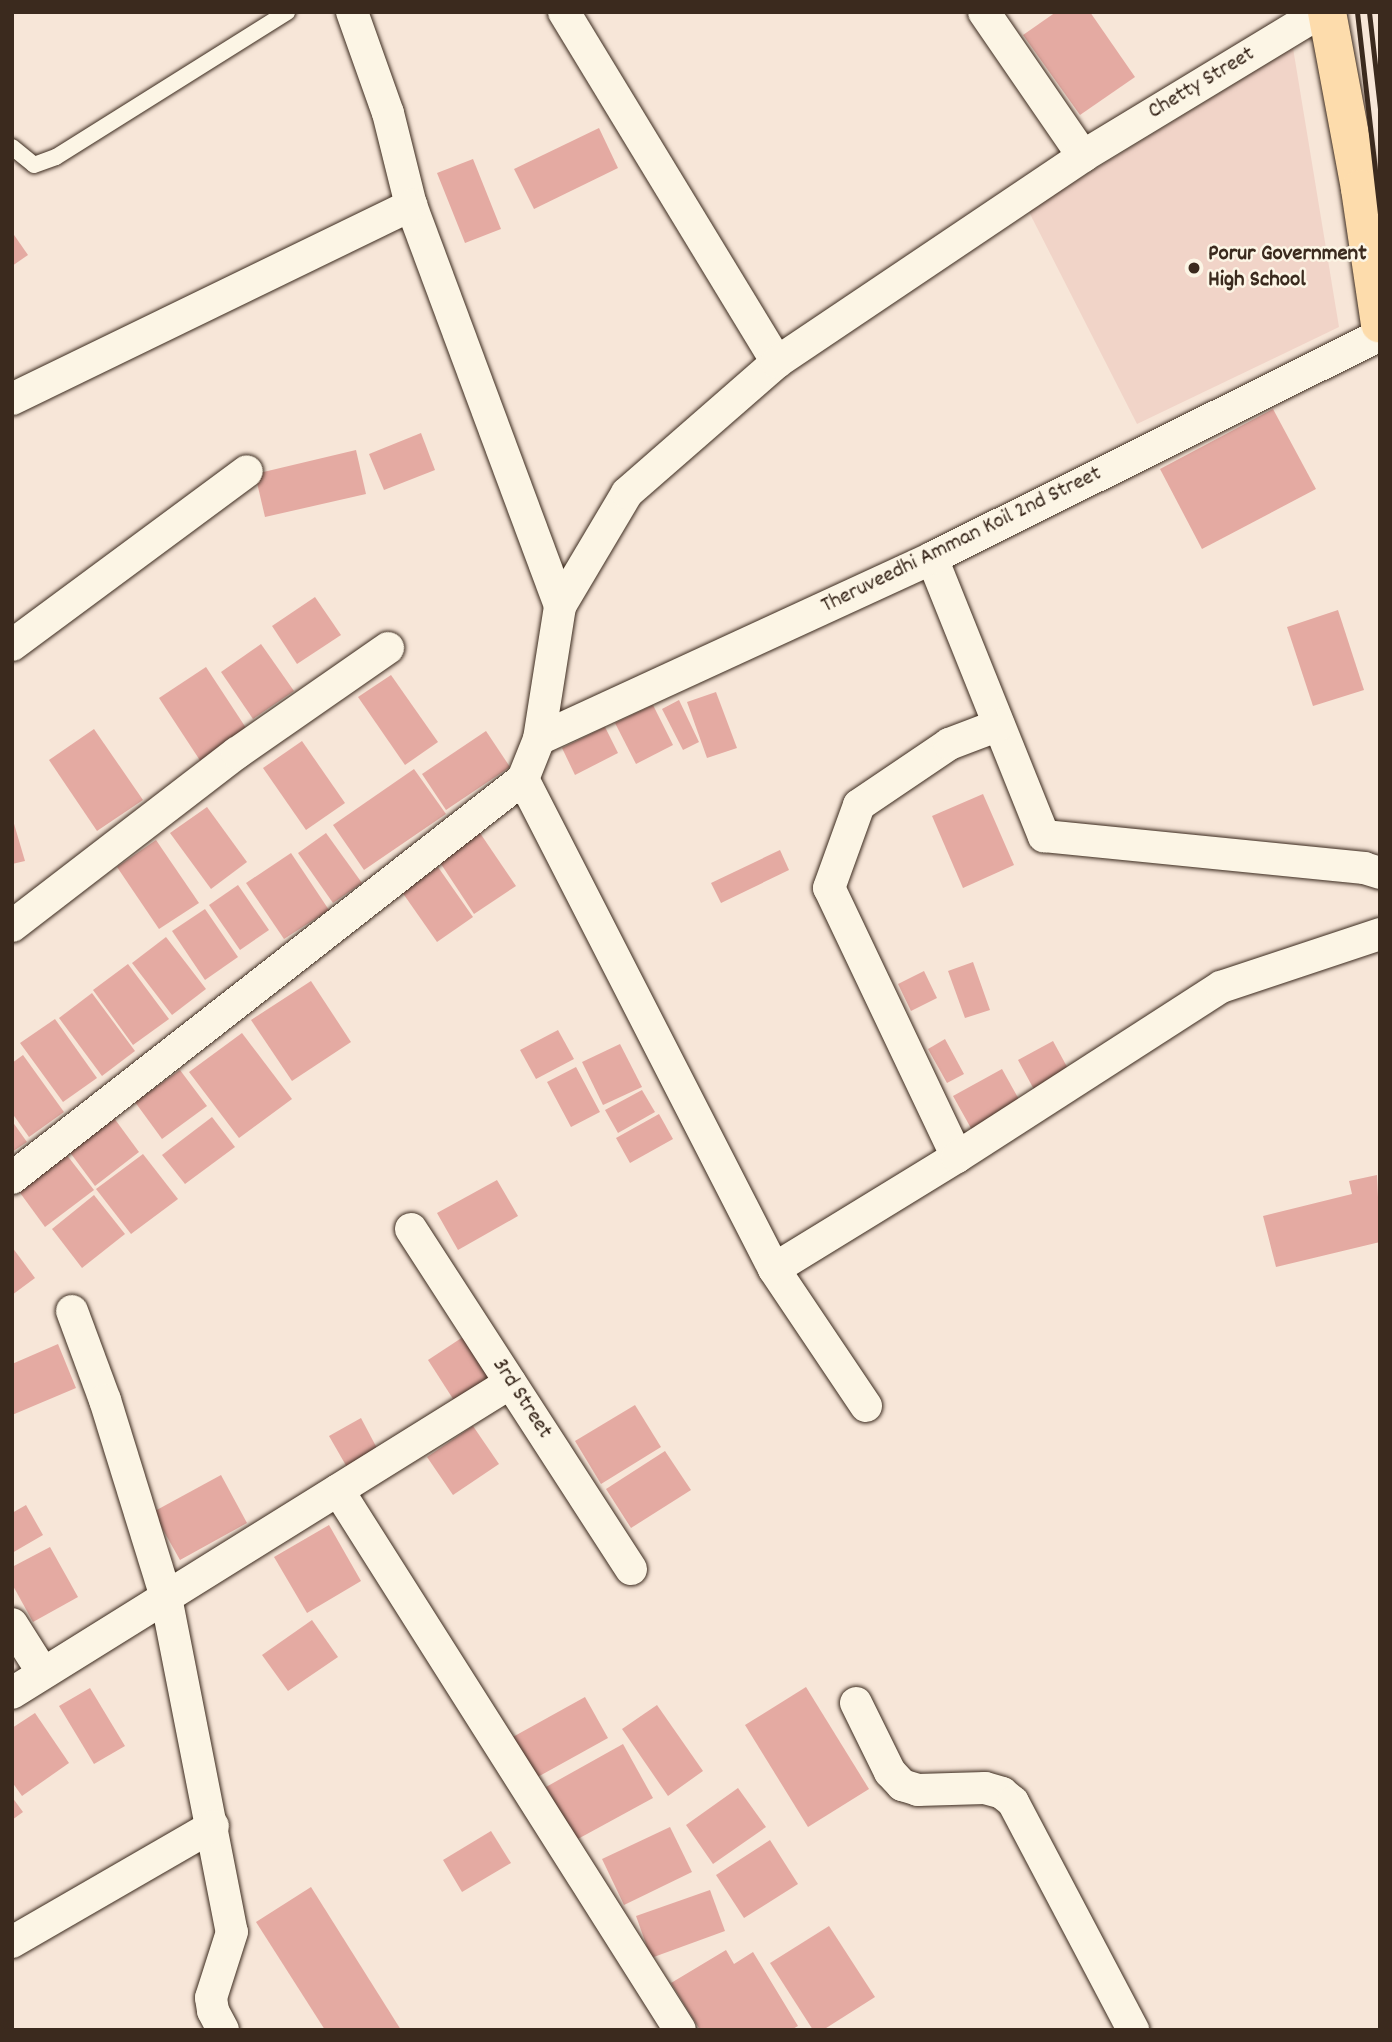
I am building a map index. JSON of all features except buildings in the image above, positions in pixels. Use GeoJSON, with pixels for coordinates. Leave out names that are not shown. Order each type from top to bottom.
{"type":"FeatureCollection","features":[{"type":"Feature","properties":{"kind":"main road"},"geometry":{"type":"LineString","coordinates":[[1327,12],[1360,189],[1380,324]]}},
{"type":"Feature","properties":{"kind":"street"},"geometry":{"type":"LineString","coordinates":[[12,1178],[523,779],[539,739],[560,606],[411,205],[388,113],[352,12]]}},
{"type":"Feature","properties":{"kind":"street"},"geometry":{"type":"LineString","coordinates":[[564,12],[777,362]]}},
{"type":"Feature","properties":{"kind":"street"},"geometry":{"type":"LineString","coordinates":[[984,12],[1083,156]]}},
{"type":"Feature","properties":{"kind":"street","name":"Chetty Street"},"geometry":{"type":"LineString","coordinates":[[560,606],[626,493],[777,362],[1083,156],[1321,12]]}},
{"type":"Feature","properties":{"kind":"street"},"geometry":{"type":"LineString","coordinates":[[12,399],[411,205]]}},
{"type":"Feature","properties":{"kind":"street","name":"Theruveedhi Amman Koil 2nd Street"},"geometry":{"type":"LineString","coordinates":[[539,739],[932,558],[1380,335]]}},
{"type":"Feature","properties":{"kind":"street"},"geometry":{"type":"LineString","coordinates":[[12,645],[247,471]]}},
{"type":"Feature","properties":{"kind":"street"},"geometry":{"type":"LineString","coordinates":[[932,558],[1044,835],[1364,867],[1380,873]]}},
{"type":"Feature","properties":{"kind":"street"},"geometry":{"type":"LineString","coordinates":[[12,926],[237,753],[388,648]]}},
{"type":"Feature","properties":{"kind":"street"},"geometry":{"type":"LineString","coordinates":[[957,1157],[829,888],[859,805],[949,744],[999,725]]}},
{"type":"Feature","properties":{"kind":"street"},"geometry":{"type":"LineString","coordinates":[[523,779],[774,1269],[866,1406]]}},
{"type":"Feature","properties":{"kind":"street"},"geometry":{"type":"LineString","coordinates":[[774,1269],[957,1157],[1222,987],[1380,934]]}},
{"type":"Feature","properties":{"kind":"street","name":"3rd Street"},"geometry":{"type":"LineString","coordinates":[[411,1229],[631,1569]]}},
{"type":"Feature","properties":{"kind":"street"},"geometry":{"type":"LineString","coordinates":[[72,1311],[104,1400],[166,1597],[232,1932],[211,1998],[213,2011],[223,2030]]}},
{"type":"Feature","properties":{"kind":"street"},"geometry":{"type":"LineString","coordinates":[[12,1693],[510,1383]]}},
{"type":"Feature","properties":{"kind":"street"},"geometry":{"type":"LineString","coordinates":[[338,1490],[680,2030]]}},
{"type":"Feature","properties":{"kind":"street"},"geometry":{"type":"LineString","coordinates":[[12,1624],[43,1673]]}},
{"type":"Feature","properties":{"kind":"street"},"geometry":{"type":"LineString","coordinates":[[856,1703],[890,1772],[902,1785],[918,1790],[985,1788],[1002,1793],[1013,1802],[1133,2030]]}},
{"type":"Feature","properties":{"kind":"street"},"geometry":{"type":"LineString","coordinates":[[12,1942],[213,1826]]}},
{"type":"Feature","properties":{"kind":"lane"},"geometry":{"type":"LineString","coordinates":[[12,147],[34,165],[56,157],[287,12]]}},
{"type":"Feature","properties":{"kind":"shaded area","name":"Porur Government High School"},"geometry":{"type":"Polygon","coordinates":[[[1293,48],[1339,327],[1137,424],[1028,210],[1293,48]]]}},
{"type":"Feature","properties":{"kind":"railway"},"geometry":{"type":"LineString","coordinates":[[1357,12],[1380,214]]}},
{"type":"Feature","properties":{"kind":"railway"},"geometry":{"type":"LineString","coordinates":[[1369,12],[1380,109]]}},
{"type":"Feature","properties":{"kind":"place","name":"Porur Government High School"},"geometry":{"type":"Point","coordinates":[1194,268]}}]}
